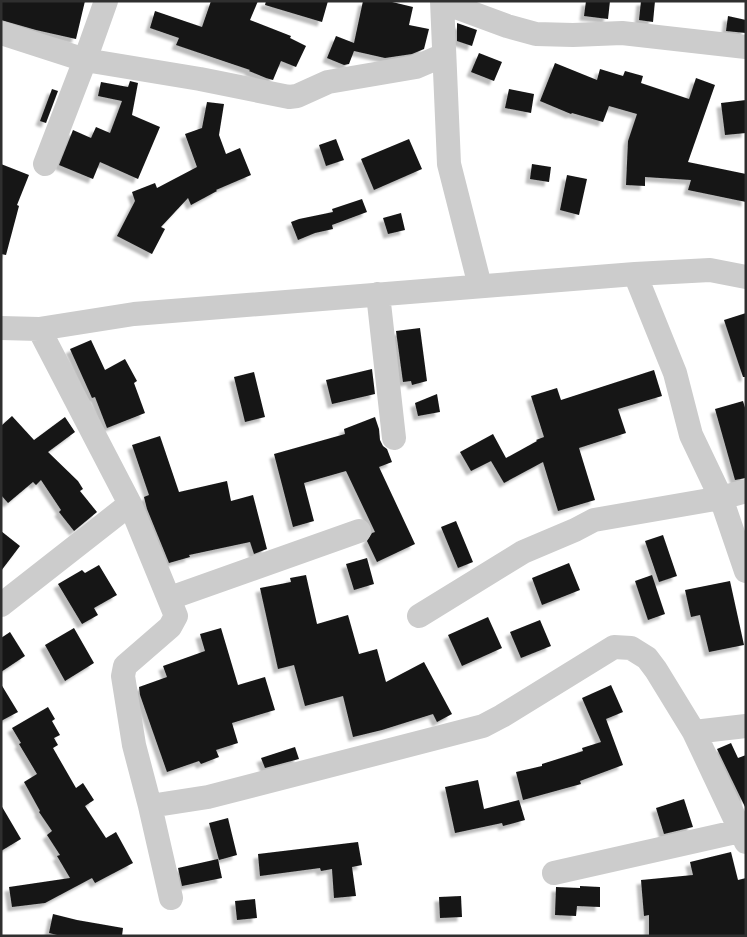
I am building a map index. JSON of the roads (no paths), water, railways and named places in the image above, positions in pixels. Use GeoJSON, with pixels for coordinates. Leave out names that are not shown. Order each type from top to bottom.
{"type":"FeatureCollection","features":[{"type":"Feature","properties":{"kind":"street"},"geometry":{"type":"LineString","coordinates":[[45,164],[106,1]]}},
{"type":"Feature","properties":{"kind":"street"},"geometry":{"type":"LineString","coordinates":[[480,286],[449,164],[442,2],[507,26],[536,34],[622,33],[746,47]]}},
{"type":"Feature","properties":{"kind":"street"},"geometry":{"type":"LineString","coordinates":[[1,33],[85,60],[200,79],[289,97],[297,96],[328,82],[416,67],[444,55]]}},
{"type":"Feature","properties":{"kind":"street"},"geometry":{"type":"LineString","coordinates":[[1,328],[39,329],[134,314],[634,274],[710,270],[746,277]]}},
{"type":"Feature","properties":{"kind":"street"},"geometry":{"type":"LineString","coordinates":[[634,274],[676,372],[691,435],[721,498],[746,571]]}},
{"type":"Feature","properties":{"kind":"street"},"geometry":{"type":"LineString","coordinates":[[378,294],[394,438]]}},
{"type":"Feature","properties":{"kind":"street"},"geometry":{"type":"LineString","coordinates":[[39,329],[130,504],[176,616],[170,627],[125,666],[123,676],[134,745],[171,898]]}},
{"type":"Feature","properties":{"kind":"street"},"geometry":{"type":"LineString","coordinates":[[419,616],[523,552],[594,520],[746,492]]}},
{"type":"Feature","properties":{"kind":"street"},"geometry":{"type":"LineString","coordinates":[[1,605],[130,504]]}},
{"type":"Feature","properties":{"kind":"street"},"geometry":{"type":"LineString","coordinates":[[170,598],[359,531]]}},
{"type":"Feature","properties":{"kind":"street"},"geometry":{"type":"LineString","coordinates":[[150,806],[208,797],[482,726],[502,716],[614,647],[631,648],[647,658],[694,732],[743,836],[554,873]]}},
{"type":"Feature","properties":{"kind":"street"},"geometry":{"type":"LineString","coordinates":[[694,732],[746,726]]}}]}
